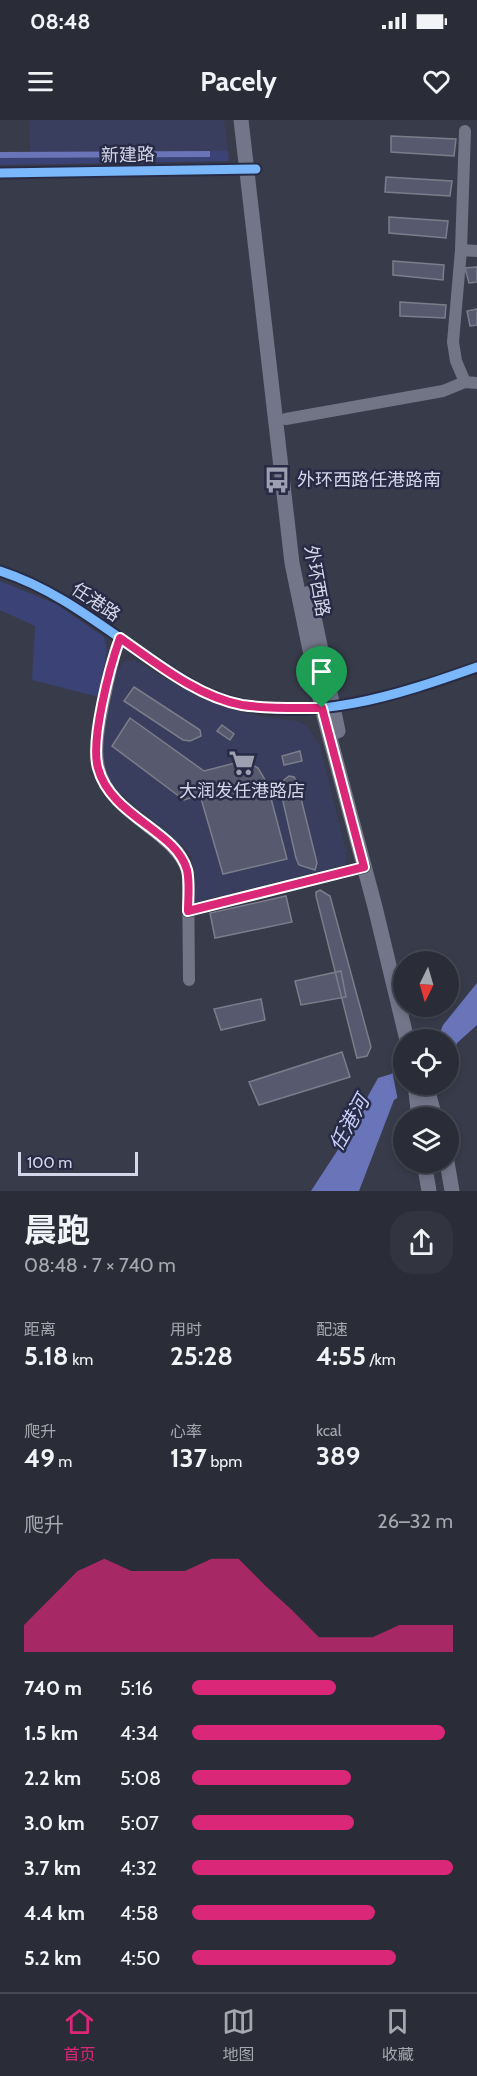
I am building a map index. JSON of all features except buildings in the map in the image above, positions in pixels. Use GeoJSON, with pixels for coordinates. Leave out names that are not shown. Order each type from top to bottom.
{"type":"FeatureCollection","features":[{"type":"Feature","properties":{"kind":"main road","name":"外环西路"},"geometry":{"type":"LineString","coordinates":[[241,120],[251,170],[286,419],[301,559],[327,707],[395,951]]}},
{"type":"Feature","properties":{"kind":"main road","name":"外环西路"},"geometry":{"type":"LineString","coordinates":[[250,120],[251,170],[292,563],[404,1029]]}},
{"type":"Feature","properties":{"kind":"main road"},"geometry":{"type":"LineString","coordinates":[[426,1173],[429,1191]]}},
{"type":"Feature","properties":{"kind":"main road"},"geometry":{"type":"LineString","coordinates":[[438,1173],[441,1191]]}},
{"type":"Feature","properties":{"kind":"main road"},"geometry":{"type":"LineString","coordinates":[[449,1173],[452,1191]]}},
{"type":"Feature","properties":{"kind":"street"},"geometry":{"type":"LineString","coordinates":[[286,419],[443,391],[471,382],[456,360],[453,342],[461,250],[465,131]]}},
{"type":"Feature","properties":{"kind":"street","name":"新建路"},"geometry":{"type":"LineString","coordinates":[[0,173],[251,170]]}},
{"type":"Feature","properties":{"kind":"street"},"geometry":{"type":"LineString","coordinates":[[461,250],[477,251]]}},
{"type":"Feature","properties":{"kind":"street","name":"任港路"},"geometry":{"type":"LineString","coordinates":[[0,571],[41,586],[157,664],[226,701],[267,708],[327,707],[366,700],[477,667]]}},
{"type":"Feature","properties":{"kind":"street"},"geometry":{"type":"LineString","coordinates":[[120,638],[97,736],[98,768],[108,792],[170,846],[184,863],[188,872],[189,980]]}},
{"type":"Feature","properties":{"kind":"street"},"geometry":{"type":"LineString","coordinates":[[188,911],[364,867]]}},
{"type":"Feature","properties":{"kind":"shaded area"},"geometry":{"type":"Polygon","coordinates":[[[29,120],[224,120],[228,151],[30,152],[29,120]]]}},
{"type":"Feature","properties":{"kind":"shaded area"},"geometry":{"type":"Polygon","coordinates":[[[210,151],[228,151],[229,161],[0,165],[0,158],[210,157],[210,151]]]}},
{"type":"Feature","properties":{"kind":"shaded area"},"geometry":{"type":"Polygon","coordinates":[[[210,151],[210,157],[0,158],[0,152],[210,151]]]}},
{"type":"Feature","properties":{"kind":"shaded area"},"geometry":{"type":"Polygon","coordinates":[[[0,581],[56,604],[104,637],[107,650],[99,697],[32,680],[35,626],[0,610],[0,581]]]}},
{"type":"Feature","properties":{"kind":"shaded area"},"geometry":{"type":"Polygon","coordinates":[[[134,660],[177,685],[230,709],[258,716],[297,721],[307,726],[320,746],[346,851],[345,865],[340,870],[193,904],[195,877],[191,856],[185,848],[118,791],[107,775],[104,763],[103,742],[116,673],[124,661],[134,660]]]}},
{"type":"Feature","properties":{"kind":"shaded area"},"geometry":{"type":"Polygon","coordinates":[[[477,983],[477,1025],[459,1041],[459,1029],[441,1029],[449,1017],[459,1017],[459,1005],[477,983]]]}},
{"type":"Feature","properties":{"kind":"shaded area"},"geometry":{"type":"Polygon","coordinates":[[[393,1072],[393,1095],[402,1095],[394,1100],[359,1191],[311,1191],[341,1145],[378,1078],[393,1072]]]}},
{"type":"Feature","properties":{"kind":"pier"},"geometry":{"type":"Polygon","coordinates":[[[397,1095],[406,1095],[398,1101],[397,1095]]]}},
{"type":"Feature","properties":{"kind":"cycle path"},"geometry":{"type":"LineString","coordinates":[[0,173],[256,169]]}},
{"type":"Feature","properties":{"kind":"cycle path"},"geometry":{"type":"LineString","coordinates":[[0,571],[62,599],[200,690],[228,701],[259,708],[290,710],[354,703],[417,687],[477,667]]}},
{"type":"Feature","properties":{"kind":"cycle path"},"geometry":{"type":"LineString","coordinates":[[188,911],[364,867]]}},
{"type":"Feature","properties":{"kind":"place","name":"外环西路任港路南"},"geometry":{"type":"Point","coordinates":[277,480]}},
{"type":"Feature","properties":{"kind":"place","name":"大润发任港路店"},"geometry":{"type":"Point","coordinates":[242,763]}},
{"type":"Feature","properties":{"kind":"route"},"geometry":{"type":"LineString","coordinates":[[120,638],[157,664],[209,694],[226,701],[267,708],[322,708],[364,867],[188,911],[188,872],[184,863],[170,846],[117,802],[108,792],[98,768],[97,736],[114,655],[120,638]]}},
{"type":"Feature","properties":{"kind":"water label","name":"任港河"},"geometry":{"type":"Point","coordinates":[349,1123]}}]}
